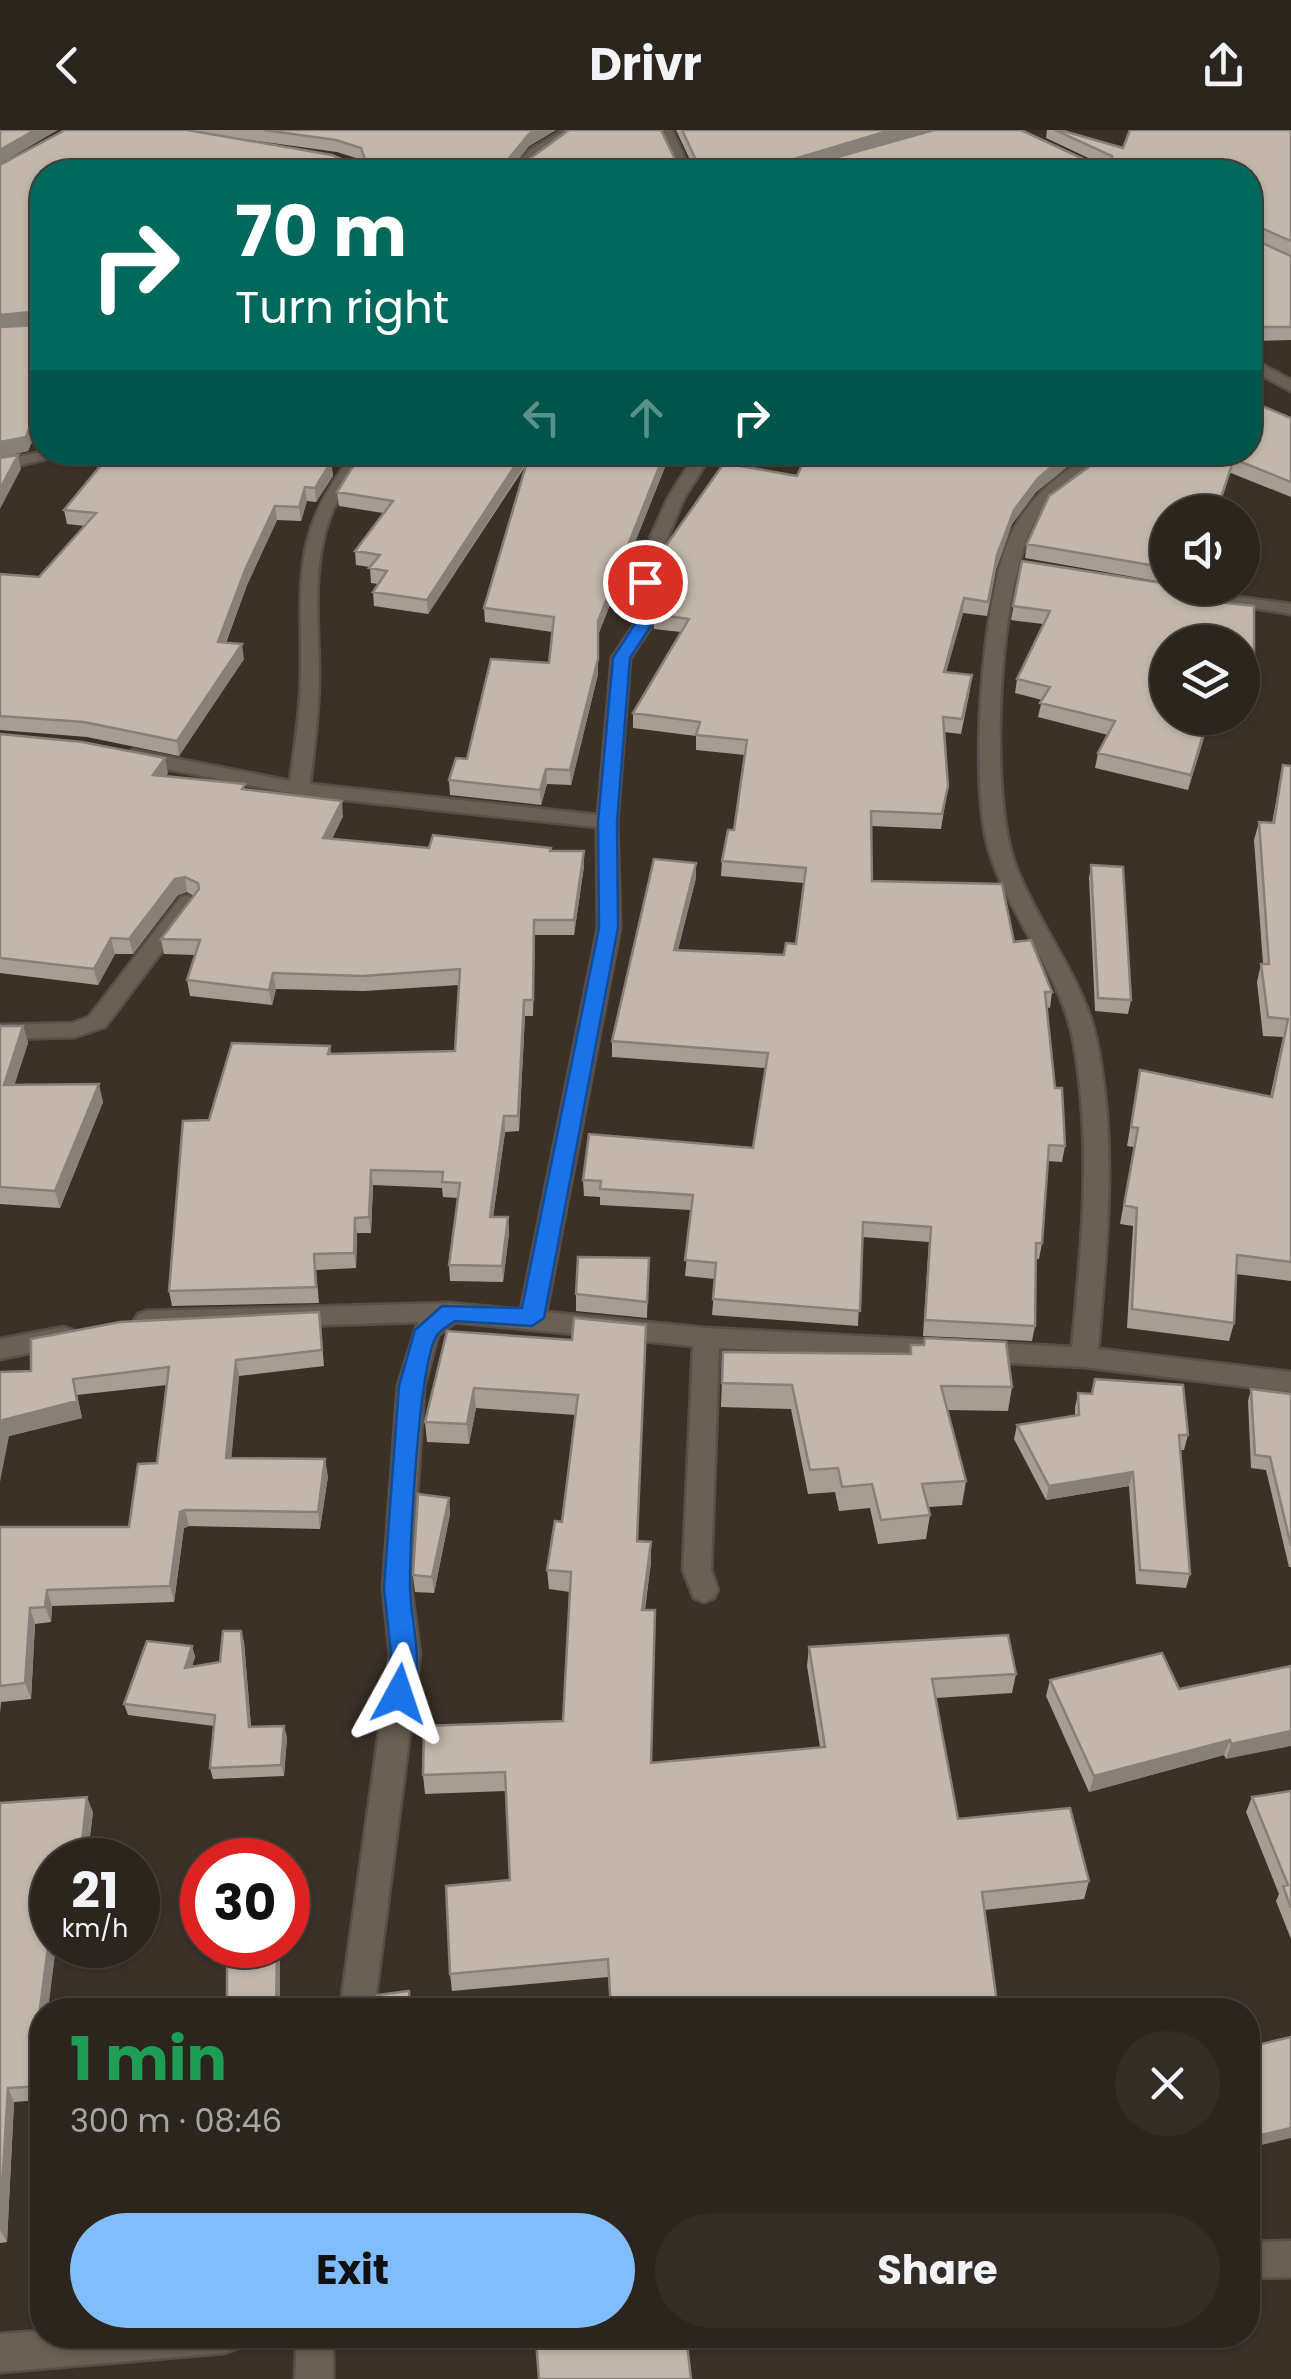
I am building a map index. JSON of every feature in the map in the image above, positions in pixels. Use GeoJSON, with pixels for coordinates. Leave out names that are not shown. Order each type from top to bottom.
{"type":"FeatureCollection","features":[{"type":"Feature","properties":{"kind":"street"},"geometry":{"type":"LineString","coordinates":[[528,160],[573,130]]}},
{"type":"Feature","properties":{"kind":"street"},"geometry":{"type":"LineString","coordinates":[[666,130],[680,160]]}},
{"type":"Feature","properties":{"kind":"street"},"geometry":{"type":"LineString","coordinates":[[1262,370],[1291,386]]}},
{"type":"Feature","properties":{"kind":"street"},"geometry":{"type":"LineString","coordinates":[[0,465],[30,459]]}},
{"type":"Feature","properties":{"kind":"street"},"geometry":{"type":"LineString","coordinates":[[299,789],[309,711],[305,581],[319,520],[344,465]]}},
{"type":"Feature","properties":{"kind":"street"},"geometry":{"type":"LineString","coordinates":[[532,1318],[609,928],[608,822],[621,658],[650,613],[645,570],[676,498],[698,465]]}},
{"type":"Feature","properties":{"kind":"street"},"geometry":{"type":"LineString","coordinates":[[1084,1357],[1098,1206],[1098,1118],[1084,1033],[1021,906],[995,833],[994,682],[1027,519],[1047,494],[1093,465]]}},
{"type":"Feature","properties":{"kind":"street"},"geometry":{"type":"LineString","coordinates":[[1140,585],[1291,609]]}},
{"type":"Feature","properties":{"kind":"street"},"geometry":{"type":"LineString","coordinates":[[103,750],[299,789],[608,822]]}},
{"type":"Feature","properties":{"kind":"street"},"geometry":{"type":"LineString","coordinates":[[0,1032],[75,1030],[98,1022],[188,902]]}},
{"type":"Feature","properties":{"kind":"street"},"geometry":{"type":"LineString","coordinates":[[124,1325],[243,1315],[450,1312],[706,1338],[1084,1357],[1291,1382]]}},
{"type":"Feature","properties":{"kind":"street"},"geometry":{"type":"LineString","coordinates":[[359,1998],[404,1654],[397,1588],[411,1386],[426,1330],[450,1312]]}},
{"type":"Feature","properties":{"kind":"street"},"geometry":{"type":"LineString","coordinates":[[0,1349],[88,1332]]}},
{"type":"Feature","properties":{"kind":"street"},"geometry":{"type":"LineString","coordinates":[[704,1590],[697,1570],[706,1338]]}},
{"type":"Feature","properties":{"kind":"street"},"geometry":{"type":"LineString","coordinates":[[1260,2260],[1291,2260]]}},
{"type":"Feature","properties":{"kind":"street"},"geometry":{"type":"LineString","coordinates":[[0,2353],[62,2348]]}},
{"type":"Feature","properties":{"kind":"street"},"geometry":{"type":"LineString","coordinates":[[314,2348],[314,2379]]}},
{"type":"Feature","properties":{"kind":"building"},"geometry":{"type":"Polygon","coordinates":[[[0,130],[35,130],[0,150],[0,130]]]}},
{"type":"Feature","properties":{"kind":"building"},"geometry":{"type":"Polygon","coordinates":[[[65,130],[187,130],[343,160],[30,160],[30,312],[0,315],[0,165],[65,130]]]}},
{"type":"Feature","properties":{"kind":"building"},"geometry":{"type":"Polygon","coordinates":[[[264,130],[535,130],[508,160],[365,160],[361,148],[336,140],[264,130]]]}},
{"type":"Feature","properties":{"kind":"building"},"geometry":{"type":"Polygon","coordinates":[[[569,130],[661,130],[676,160],[528,160],[569,130]]]}},
{"type":"Feature","properties":{"kind":"building"},"geometry":{"type":"Polygon","coordinates":[[[682,130],[891,130],[791,160],[695,160],[682,130]]]}},
{"type":"Feature","properties":{"kind":"building"},"geometry":{"type":"Polygon","coordinates":[[[934,130],[1021,130],[1086,160],[827,160],[934,130]]]}},
{"type":"Feature","properties":{"kind":"building"},"geometry":{"type":"Polygon","coordinates":[[[1055,130],[1123,148],[1130,130],[1291,130],[1291,241],[1262,228],[1262,160],[1111,160],[1112,156],[1055,130]]]}},
{"type":"Feature","properties":{"kind":"building"},"geometry":{"type":"Polygon","coordinates":[[[1262,243],[1291,256],[1291,327],[1262,327],[1262,243]]]}},
{"type":"Feature","properties":{"kind":"building"},"geometry":{"type":"Polygon","coordinates":[[[30,326],[30,427],[26,437],[0,442],[0,327],[30,326]]]}},
{"type":"Feature","properties":{"kind":"building"},"geometry":{"type":"Polygon","coordinates":[[[1262,406],[1291,418],[1291,482],[1249,465],[1262,465],[1262,406]]]}},
{"type":"Feature","properties":{"kind":"building"},"geometry":{"type":"Polygon","coordinates":[[[18,455],[0,489],[0,458],[18,455]]]}},
{"type":"Feature","properties":{"kind":"building"},"geometry":{"type":"Polygon","coordinates":[[[101,465],[329,465],[315,488],[305,487],[299,507],[275,506],[218,642],[242,644],[177,741],[84,722],[0,716],[0,574],[39,577],[96,513],[64,510],[101,465]]]}},
{"type":"Feature","properties":{"kind":"building"},"geometry":{"type":"Polygon","coordinates":[[[354,465],[515,465],[427,600],[373,592],[387,571],[369,568],[380,555],[355,551],[393,501],[337,492],[354,465]]]}},
{"type":"Feature","properties":{"kind":"building"},"geometry":{"type":"Polygon","coordinates":[[[526,465],[660,465],[598,621],[598,659],[570,770],[546,769],[540,790],[449,780],[456,758],[467,759],[491,659],[549,663],[554,617],[484,608],[526,465]]]}},
{"type":"Feature","properties":{"kind":"building"},"geometry":{"type":"Polygon","coordinates":[[[723,465],[797,476],[802,465],[1054,465],[1038,478],[1014,510],[997,555],[988,602],[964,598],[944,672],[972,675],[962,719],[943,717],[948,786],[942,814],[871,811],[872,881],[1002,884],[1014,942],[1031,940],[1052,992],[1045,992],[1055,1088],[1062,1088],[1065,1146],[1049,1145],[1042,1243],[1036,1243],[1035,1326],[925,1320],[931,1227],[863,1222],[860,1311],[713,1299],[716,1263],[685,1260],[693,1195],[600,1189],[601,1181],[583,1180],[589,1134],[753,1148],[768,1053],[612,1041],[654,859],[696,863],[674,950],[784,955],[786,943],[796,944],[806,868],[722,861],[728,830],[734,830],[747,740],[696,735],[700,722],[633,713],[689,619],[654,614],[664,598],[658,557],[723,465]]]}},
{"type":"Feature","properties":{"kind":"building"},"geometry":{"type":"Polygon","coordinates":[[[1091,465],[1232,465],[1222,495],[1150,495],[1150,565],[1027,544],[1049,496],[1091,465]]]}},
{"type":"Feature","properties":{"kind":"building"},"geometry":{"type":"Polygon","coordinates":[[[1022,561],[1150,581],[1150,605],[1254,606],[1254,625],[1150,625],[1150,735],[1203,735],[1191,775],[1098,753],[1115,721],[1040,703],[1050,687],[1017,679],[1050,611],[1013,606],[1022,561]]]}},
{"type":"Feature","properties":{"kind":"building"},"geometry":{"type":"Polygon","coordinates":[[[0,734],[82,742],[165,758],[153,775],[245,784],[242,789],[342,801],[323,838],[429,848],[433,835],[551,848],[550,851],[584,851],[574,920],[534,920],[533,1000],[524,1000],[518,1116],[504,1116],[490,1217],[508,1217],[502,1266],[449,1265],[460,1183],[442,1182],[443,1172],[371,1170],[369,1217],[355,1218],[354,1253],[314,1254],[316,1287],[169,1291],[183,1121],[209,1120],[232,1043],[330,1046],[328,1054],[455,1051],[460,969],[363,976],[273,973],[269,990],[187,980],[200,940],[161,939],[199,889],[198,883],[185,877],[175,879],[129,939],[111,938],[94,969],[0,958],[0,734]]]}},
{"type":"Feature","properties":{"kind":"building"},"geometry":{"type":"Polygon","coordinates":[[[1283,765],[1291,766],[1291,1262],[1237,1255],[1234,1323],[1132,1309],[1137,1208],[1124,1205],[1138,1128],[1131,1127],[1140,1070],[1272,1097],[1288,1019],[1268,1017],[1261,964],[1269,964],[1259,822],[1274,823],[1283,765]]]}},
{"type":"Feature","properties":{"kind":"building"},"geometry":{"type":"Polygon","coordinates":[[[1091,865],[1123,867],[1131,1000],[1098,998],[1091,865]]]}},
{"type":"Feature","properties":{"kind":"building"},"geometry":{"type":"Polygon","coordinates":[[[0,1026],[23,1026],[4,1085],[99,1084],[55,1191],[0,1187],[0,1026]]]}},
{"type":"Feature","properties":{"kind":"building"},"geometry":{"type":"Polygon","coordinates":[[[578,1257],[649,1258],[647,1302],[576,1294],[578,1257]]]}},
{"type":"Feature","properties":{"kind":"building"},"geometry":{"type":"Polygon","coordinates":[[[319,1312],[322,1350],[236,1360],[226,1458],[325,1459],[318,1512],[180,1512],[170,1586],[47,1590],[45,1607],[30,1608],[25,1683],[0,1686],[0,1527],[129,1527],[138,1464],[157,1463],[169,1367],[73,1379],[77,1401],[3,1420],[0,1437],[0,1372],[31,1371],[31,1339],[120,1322],[319,1312]]]}},
{"type":"Feature","properties":{"kind":"building"},"geometry":{"type":"Polygon","coordinates":[[[574,1318],[646,1325],[637,1541],[651,1542],[642,1610],[655,1610],[651,1763],[825,1747],[809,1647],[1008,1635],[1016,1674],[932,1679],[958,1819],[1070,1808],[1089,1881],[982,1892],[996,1998],[610,1998],[608,1959],[450,1974],[446,1886],[510,1880],[505,1772],[423,1775],[424,1726],[563,1721],[571,1572],[547,1570],[555,1521],[562,1522],[578,1395],[474,1388],[467,1424],[425,1422],[447,1331],[572,1340],[574,1318]]]}},
{"type":"Feature","properties":{"kind":"building"},"geometry":{"type":"Polygon","coordinates":[[[925,1338],[1006,1342],[1012,1387],[941,1386],[966,1481],[922,1484],[930,1515],[881,1520],[872,1484],[842,1487],[838,1468],[810,1470],[792,1385],[722,1383],[723,1352],[911,1354],[911,1345],[924,1345],[925,1338]]]}},
{"type":"Feature","properties":{"kind":"building"},"geometry":{"type":"Polygon","coordinates":[[[1095,1379],[1183,1385],[1188,1435],[1179,1435],[1190,1574],[1140,1570],[1133,1472],[1049,1486],[1017,1425],[1079,1415],[1078,1393],[1092,1394],[1095,1379]]]}},
{"type":"Feature","properties":{"kind":"building"},"geometry":{"type":"Polygon","coordinates":[[[1251,1389],[1291,1394],[1291,1546],[1270,1457],[1255,1455],[1251,1389]]]}},
{"type":"Feature","properties":{"kind":"building"},"geometry":{"type":"Polygon","coordinates":[[[418,1494],[449,1498],[432,1577],[413,1575],[418,1494]]]}},
{"type":"Feature","properties":{"kind":"building"},"geometry":{"type":"Polygon","coordinates":[[[223,1631],[241,1631],[249,1727],[284,1726],[281,1765],[210,1768],[215,1715],[124,1704],[147,1641],[192,1646],[185,1668],[220,1662],[223,1631]]]}},
{"type":"Feature","properties":{"kind":"building"},"geometry":{"type":"Polygon","coordinates":[[[1162,1653],[1179,1689],[1291,1666],[1291,1731],[1231,1744],[1230,1740],[1094,1776],[1050,1680],[1162,1653]]]}},
{"type":"Feature","properties":{"kind":"building"},"geometry":{"type":"Polygon","coordinates":[[[1291,1791],[1291,1908],[1283,1886],[1288,1885],[1252,1797],[1291,1791]]]}},
{"type":"Feature","properties":{"kind":"building"},"geometry":{"type":"Polygon","coordinates":[[[87,1797],[82,1838],[30,1838],[30,1968],[45,1968],[41,1998],[30,1998],[30,2087],[8,2088],[0,2220],[0,1803],[87,1797]]]}},
{"type":"Feature","properties":{"kind":"building"},"geometry":{"type":"Polygon","coordinates":[[[227,1968],[277,1968],[276,1998],[227,1998],[227,1968]]]}},
{"type":"Feature","properties":{"kind":"building"},"geometry":{"type":"Polygon","coordinates":[[[409,1991],[409,1998],[377,1998],[409,1991]]]}},
{"type":"Feature","properties":{"kind":"building"},"geometry":{"type":"Polygon","coordinates":[[[1291,2037],[1291,2128],[1260,2135],[1260,2044],[1291,2037]]]}},
{"type":"Feature","properties":{"kind":"building"},"geometry":{"type":"Polygon","coordinates":[[[537,2348],[687,2348],[691,2379],[539,2379],[537,2348]]]}},
{"type":"Feature","properties":{"kind":"route"},"geometry":{"type":"LineString","coordinates":[[399,1694],[404,1654],[397,1588],[411,1386],[426,1330],[450,1312],[532,1318],[609,928],[608,822],[621,658],[650,613],[645,582]]}}]}
